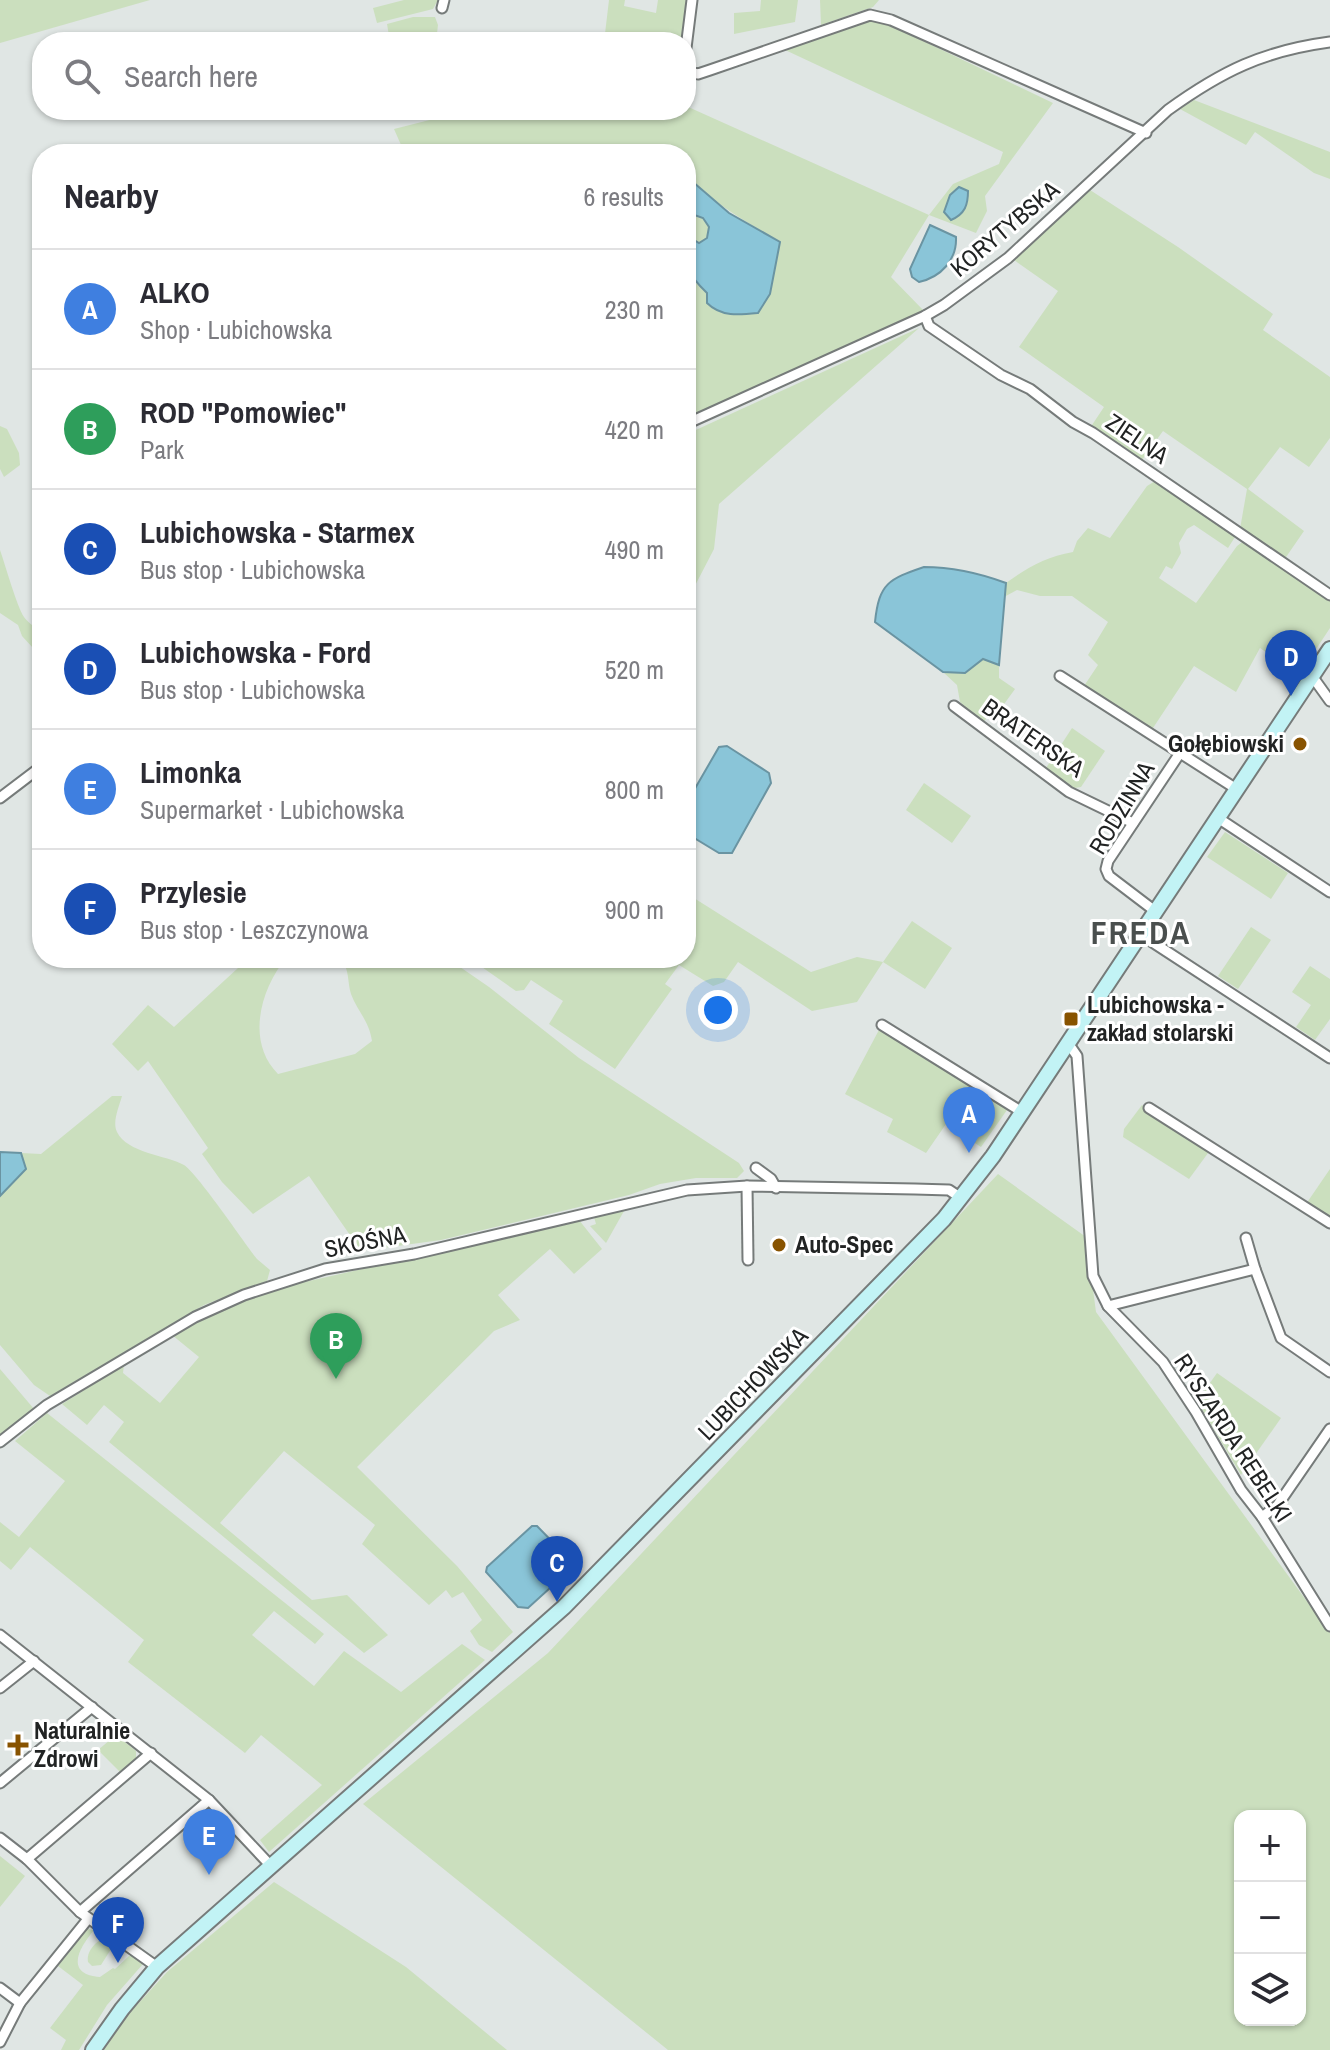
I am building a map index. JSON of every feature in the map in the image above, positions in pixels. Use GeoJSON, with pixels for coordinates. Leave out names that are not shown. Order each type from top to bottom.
{"type":"FeatureCollection","features":[{"type":"Feature","properties":{"kind":"street"},"geometry":{"type":"LineString","coordinates":[[688,32],[692,0]]}},
{"type":"Feature","properties":{"kind":"street"},"geometry":{"type":"LineString","coordinates":[[696,73],[870,15],[891,20],[1146,133]]}},
{"type":"Feature","properties":{"kind":"street","name":"KORYTYBSKA"},"geometry":{"type":"LineString","coordinates":[[696,419],[944,305],[1008,258],[1178,103],[1228,71],[1287,48],[1330,42]]}},
{"type":"Feature","properties":{"kind":"street","name":"ZIELNA"},"geometry":{"type":"LineString","coordinates":[[925,316],[929,326],[1001,375],[1030,389],[1073,422],[1330,595]]}},
{"type":"Feature","properties":{"kind":"street","name":"LUBICHOWSKA"},"geometry":{"type":"LineString","coordinates":[[93,2050],[157,1967],[564,1607],[961,1198],[1022,1112],[1330,649]]}},
{"type":"Feature","properties":{"kind":"street"},"geometry":{"type":"LineString","coordinates":[[1060,676],[1238,790]]}},
{"type":"Feature","properties":{"kind":"street"},"geometry":{"type":"LineString","coordinates":[[1312,676],[1330,701]]}},
{"type":"Feature","properties":{"kind":"street","name":"BRATERSKA"},"geometry":{"type":"LineString","coordinates":[[954,706],[1069,792],[1133,823]]}},
{"type":"Feature","properties":{"kind":"street","name":"RODZINNA"},"geometry":{"type":"LineString","coordinates":[[1155,911],[1109,876],[1106,869],[1180,753]]}},
{"type":"Feature","properties":{"kind":"street"},"geometry":{"type":"LineString","coordinates":[[0,798],[32,774]]}},
{"type":"Feature","properties":{"kind":"street"},"geometry":{"type":"LineString","coordinates":[[1218,818],[1330,892]]}},
{"type":"Feature","properties":{"kind":"street"},"geometry":{"type":"LineString","coordinates":[[1140,934],[1330,1058]]}},
{"type":"Feature","properties":{"kind":"street"},"geometry":{"type":"LineString","coordinates":[[882,1025],[1022,1112]]}},
{"type":"Feature","properties":{"kind":"street","name":"RYSZARDA REBELKI"},"geometry":{"type":"LineString","coordinates":[[1068,1043],[1077,1056],[1093,1276],[1108,1306],[1163,1362],[1241,1490],[1262,1517],[1330,1626]]}},
{"type":"Feature","properties":{"kind":"street"},"geometry":{"type":"LineString","coordinates":[[1149,1108],[1330,1223]]}},
{"type":"Feature","properties":{"kind":"street"},"geometry":{"type":"LineString","coordinates":[[756,1168],[771,1179],[776,1188]]}},
{"type":"Feature","properties":{"kind":"street"},"geometry":{"type":"LineString","coordinates":[[747,1186],[748,1260]]}},
{"type":"Feature","properties":{"kind":"street","name":"SKOŚNA"},"geometry":{"type":"LineString","coordinates":[[0,1442],[47,1405],[195,1317],[244,1295],[325,1269],[414,1254],[687,1190],[747,1186],[949,1190],[961,1198]]}},
{"type":"Feature","properties":{"kind":"street"},"geometry":{"type":"LineString","coordinates":[[1246,1238],[1281,1338],[1330,1372]]}},
{"type":"Feature","properties":{"kind":"street"},"geometry":{"type":"LineString","coordinates":[[1108,1306],[1255,1269]]}},
{"type":"Feature","properties":{"kind":"street"},"geometry":{"type":"LineString","coordinates":[[1262,1517],[1277,1506],[1330,1429]]}},
{"type":"Feature","properties":{"kind":"street"},"geometry":{"type":"LineString","coordinates":[[0,1635],[209,1800],[271,1866]]}},
{"type":"Feature","properties":{"kind":"street"},"geometry":{"type":"LineString","coordinates":[[0,1688],[34,1661]]}},
{"type":"Feature","properties":{"kind":"street"},"geometry":{"type":"LineString","coordinates":[[0,1783],[92,1707]]}},
{"type":"Feature","properties":{"kind":"street"},"geometry":{"type":"LineString","coordinates":[[27,1859],[151,1753]]}},
{"type":"Feature","properties":{"kind":"street"},"geometry":{"type":"LineString","coordinates":[[0,2042],[20,2003],[84,1915],[209,1800]]}},
{"type":"Feature","properties":{"kind":"street"},"geometry":{"type":"LineString","coordinates":[[0,1838],[27,1859],[84,1915],[157,1967]]}},
{"type":"Feature","properties":{"kind":"street"},"geometry":{"type":"LineString","coordinates":[[0,1988],[20,2003]]}},
{"type":"Feature","properties":{"kind":"green space"},"geometry":{"type":"Polygon","coordinates":[[[0,0],[150,0],[32,32],[0,43],[0,0]]]}},
{"type":"Feature","properties":{"kind":"green space"},"geometry":{"type":"Polygon","coordinates":[[[404,0],[438,0],[433,9],[377,23],[373,8],[404,0]]]}},
{"type":"Feature","properties":{"kind":"green space"},"geometry":{"type":"Polygon","coordinates":[[[609,0],[625,0],[624,6],[656,13],[658,0],[686,0],[682,32],[605,32],[609,0]]]}},
{"type":"Feature","properties":{"kind":"green space"},"geometry":{"type":"Polygon","coordinates":[[[761,0],[798,0],[795,22],[734,34],[734,13],[760,11],[761,0]]]}},
{"type":"Feature","properties":{"kind":"green space"},"geometry":{"type":"Polygon","coordinates":[[[820,0],[879,0],[873,7],[821,25],[820,0]]]}},
{"type":"Feature","properties":{"kind":"green space"},"geometry":{"type":"Polygon","coordinates":[[[413,17],[435,17],[438,25],[437,32],[388,32],[387,24],[413,17]]]}},
{"type":"Feature","properties":{"kind":"green space"},"geometry":{"type":"Polygon","coordinates":[[[875,21],[1053,103],[985,196],[987,211],[976,233],[929,215],[953,184],[999,164],[1003,152],[783,49],[860,23],[875,21]]]}},
{"type":"Feature","properties":{"kind":"green space"},"geometry":{"type":"Polygon","coordinates":[[[1194,100],[1330,152],[1330,179],[1314,173],[1255,132],[1246,145],[1180,109],[1194,100]]]}},
{"type":"Feature","properties":{"kind":"green space"},"geometry":{"type":"Polygon","coordinates":[[[696,110],[929,215],[891,277],[924,311],[696,417],[696,283],[707,293],[770,294],[780,242],[731,212],[696,185],[696,144],[401,144],[394,129],[430,120],[696,120],[696,110]]]}},
{"type":"Feature","properties":{"kind":"green space"},"geometry":{"type":"Polygon","coordinates":[[[1090,190],[1273,314],[1263,330],[1330,377],[1330,438],[1309,467],[1280,447],[1248,489],[1304,531],[1284,560],[1240,529],[1247,489],[1163,431],[1142,460],[1092,425],[1104,407],[1019,347],[1058,291],[1014,260],[1090,190]]]}},
{"type":"Feature","properties":{"kind":"green space"},"geometry":{"type":"Polygon","coordinates":[[[696,216],[703,218],[710,227],[707,238],[699,244],[696,242],[696,216]]]}},
{"type":"Feature","properties":{"kind":"green space"},"geometry":{"type":"Polygon","coordinates":[[[919,328],[719,504],[714,549],[696,584],[696,430],[919,328]]]}},
{"type":"Feature","properties":{"kind":"green space"},"geometry":{"type":"Polygon","coordinates":[[[0,426],[7,429],[19,453],[20,465],[4,477],[0,469],[0,426]]]}},
{"type":"Feature","properties":{"kind":"green space"},"geometry":{"type":"Polygon","coordinates":[[[1157,480],[1234,532],[1235,537],[1228,548],[1194,525],[1187,529],[1179,543],[1181,553],[1172,569],[1166,566],[1159,578],[1196,603],[1237,546],[1245,540],[1330,601],[1330,628],[1299,675],[1260,648],[1236,692],[1194,666],[1151,731],[1084,686],[1098,665],[1088,655],[1108,622],[1072,596],[1040,596],[1017,590],[1004,597],[1006,583],[1038,563],[1073,552],[1077,541],[1088,528],[1110,538],[1147,486],[1157,480]]]}},
{"type":"Feature","properties":{"kind":"green space"},"geometry":{"type":"Polygon","coordinates":[[[0,550],[21,612],[32,625],[32,647],[22,636],[18,625],[0,613],[0,550]]]}},
{"type":"Feature","properties":{"kind":"green space"},"geometry":{"type":"Polygon","coordinates":[[[983,659],[999,665],[999,678],[1015,689],[999,711],[994,708],[983,723],[960,702],[957,685],[943,672],[965,673],[983,659]]]}},
{"type":"Feature","properties":{"kind":"green space"},"geometry":{"type":"Polygon","coordinates":[[[1072,728],[1105,751],[1081,787],[1074,788],[1046,768],[1072,728]]]}},
{"type":"Feature","properties":{"kind":"green space"},"geometry":{"type":"Polygon","coordinates":[[[924,783],[971,816],[952,843],[906,810],[924,783]]]}},
{"type":"Feature","properties":{"kind":"green space"},"geometry":{"type":"Polygon","coordinates":[[[1225,832],[1288,873],[1271,899],[1207,857],[1225,832]]]}},
{"type":"Feature","properties":{"kind":"green space"},"geometry":{"type":"Polygon","coordinates":[[[696,899],[811,972],[857,957],[883,962],[857,1002],[812,1011],[738,962],[724,982],[713,986],[684,968],[696,968],[696,899]]]}},
{"type":"Feature","properties":{"kind":"green space"},"geometry":{"type":"Polygon","coordinates":[[[912,921],[952,948],[925,989],[883,962],[912,921]]]}},
{"type":"Feature","properties":{"kind":"green space"},"geometry":{"type":"Polygon","coordinates":[[[1251,927],[1271,940],[1238,989],[1218,976],[1251,927]]]}},
{"type":"Feature","properties":{"kind":"green space"},"geometry":{"type":"Polygon","coordinates":[[[1310,966],[1330,979],[1330,1019],[1315,1040],[1296,1027],[1311,1005],[1292,992],[1310,966]]]}},
{"type":"Feature","properties":{"kind":"green space"},"geometry":{"type":"Polygon","coordinates":[[[238,968],[279,968],[269,985],[260,1016],[262,1047],[278,1074],[355,1054],[372,1041],[351,994],[346,968],[461,968],[579,1058],[739,1163],[744,1171],[737,1178],[696,1178],[660,1184],[629,1195],[441,1240],[361,1251],[309,1176],[253,1214],[222,1182],[202,1154],[208,1148],[148,1061],[138,1071],[112,1044],[148,1005],[174,1027],[238,968]]]}},
{"type":"Feature","properties":{"kind":"green space"},"geometry":{"type":"Polygon","coordinates":[[[483,968],[677,968],[665,984],[672,989],[615,1069],[549,1024],[563,1001],[531,980],[524,990],[516,991],[483,968]]]}},
{"type":"Feature","properties":{"kind":"green space"},"geometry":{"type":"Polygon","coordinates":[[[880,1028],[1007,1110],[981,1147],[946,1124],[926,1153],[887,1132],[893,1119],[845,1094],[880,1028]]]}},
{"type":"Feature","properties":{"kind":"green space"},"geometry":{"type":"Polygon","coordinates":[[[112,1096],[122,1096],[115,1124],[122,1139],[129,1145],[190,1170],[257,1259],[270,1270],[267,1281],[204,1305],[50,1396],[34,1385],[0,1345],[0,1196],[26,1169],[21,1153],[41,1154],[112,1096]]]}},
{"type":"Feature","properties":{"kind":"green space"},"geometry":{"type":"Polygon","coordinates":[[[1142,1105],[1211,1149],[1189,1179],[1123,1137],[1124,1129],[1142,1105]]]}},
{"type":"Feature","properties":{"kind":"green space"},"geometry":{"type":"Polygon","coordinates":[[[1330,1169],[1330,1219],[1306,1204],[1330,1169]]]}},
{"type":"Feature","properties":{"kind":"green space"},"geometry":{"type":"Polygon","coordinates":[[[998,1174],[1086,1237],[1096,1312],[1330,1633],[1330,2050],[668,2050],[363,1804],[548,1653],[998,1174]]]}},
{"type":"Feature","properties":{"kind":"green space"},"geometry":{"type":"Polygon","coordinates":[[[625,1208],[606,1243],[590,1226],[596,1224],[594,1217],[625,1208]]]}},
{"type":"Feature","properties":{"kind":"green space"},"geometry":{"type":"Polygon","coordinates":[[[579,1220],[602,1249],[574,1274],[550,1249],[498,1295],[520,1320],[494,1331],[357,1467],[457,1566],[513,1632],[492,1652],[479,1645],[470,1631],[482,1620],[463,1592],[452,1598],[446,1590],[429,1605],[362,1544],[375,1525],[284,1451],[220,1523],[312,1600],[347,1595],[388,1635],[364,1653],[109,1442],[124,1422],[104,1405],[87,1425],[62,1404],[124,1365],[123,1373],[160,1403],[199,1357],[172,1335],[278,1288],[579,1220]]]}},
{"type":"Feature","properties":{"kind":"green space"},"geometry":{"type":"Polygon","coordinates":[[[0,1369],[34,1409],[0,1436],[0,1369]]]}},
{"type":"Feature","properties":{"kind":"green space"},"geometry":{"type":"Polygon","coordinates":[[[1217,1373],[1281,1418],[1241,1475],[1197,1401],[1217,1373]]]}},
{"type":"Feature","properties":{"kind":"green space"},"geometry":{"type":"Polygon","coordinates":[[[47,1413],[324,1634],[315,1644],[274,1611],[252,1635],[314,1686],[344,1651],[401,1692],[462,1644],[485,1660],[269,1852],[260,1840],[322,1785],[261,1735],[245,1753],[128,1662],[144,1640],[30,1547],[11,1570],[0,1561],[0,1522],[19,1537],[65,1481],[15,1441],[47,1413]]]}},
{"type":"Feature","properties":{"kind":"green space"},"geometry":{"type":"Polygon","coordinates":[[[116,1735],[136,1751],[136,1759],[120,1772],[98,1750],[116,1735]]]}},
{"type":"Feature","properties":{"kind":"green space"},"geometry":{"type":"Polygon","coordinates":[[[0,1856],[25,1876],[0,1907],[0,1856]]]}},
{"type":"Feature","properties":{"kind":"green space"},"geometry":{"type":"Polygon","coordinates":[[[274,1882],[406,1967],[507,2050],[104,2050],[127,2016],[167,1972],[274,1882]]]}},
{"type":"Feature","properties":{"kind":"green space"},"geometry":{"type":"Polygon","coordinates":[[[87,1929],[94,1930],[80,1952],[78,1966],[82,1971],[100,1977],[129,1956],[143,1964],[107,2005],[79,2050],[61,2050],[66,2040],[50,2028],[83,1985],[58,1966],[87,1929]]]}},
{"type":"Feature","properties":{"kind":"green space"},"geometry":{"type":"Polygon","coordinates":[[[104,1938],[113,1946],[101,1965],[92,1966],[88,1962],[90,1951],[104,1938]]]}},
{"type":"Feature","properties":{"kind":"water"},"geometry":{"type":"Polygon","coordinates":[[[696,185],[729,213],[780,242],[770,294],[758,313],[731,314],[718,311],[707,303],[707,293],[696,281],[696,241],[699,243],[707,238],[709,227],[703,218],[696,216],[696,185]]]}},
{"type":"Feature","properties":{"kind":"water"},"geometry":{"type":"Polygon","coordinates":[[[959,187],[968,191],[966,205],[960,215],[951,220],[944,212],[950,195],[959,187]]]}},
{"type":"Feature","properties":{"kind":"water"},"geometry":{"type":"Polygon","coordinates":[[[930,225],[956,237],[956,245],[951,260],[941,272],[919,282],[912,277],[910,269],[930,225]]]}},
{"type":"Feature","properties":{"kind":"water"},"geometry":{"type":"Polygon","coordinates":[[[924,567],[966,571],[1006,583],[999,665],[983,659],[965,673],[943,672],[875,622],[879,599],[888,584],[924,567]]]}},
{"type":"Feature","properties":{"kind":"water"},"geometry":{"type":"Polygon","coordinates":[[[727,746],[769,773],[771,783],[732,853],[719,853],[696,839],[696,787],[719,747],[727,746]]]}},
{"type":"Feature","properties":{"kind":"water"},"geometry":{"type":"Polygon","coordinates":[[[0,1152],[21,1153],[26,1169],[0,1196],[0,1152]]]}},
{"type":"Feature","properties":{"kind":"water"},"geometry":{"type":"Polygon","coordinates":[[[532,1526],[537,1526],[573,1563],[573,1567],[528,1608],[518,1607],[486,1572],[487,1567],[532,1526]]]}},
{"type":"Feature","properties":{"kind":"place","name":"Lubichowska - Ford"},"geometry":{"type":"Point","coordinates":[1291,696]}},
{"type":"Feature","properties":{"kind":"place","name":"Gołębiowski"},"geometry":{"type":"Point","coordinates":[1300,744]}},
{"type":"Feature","properties":{"kind":"place","name":"Lubichowska - zakład stolarski"},"geometry":{"type":"Point","coordinates":[1071,1019]}},
{"type":"Feature","properties":{"kind":"place","name":"ALKO"},"geometry":{"type":"Point","coordinates":[969,1153]}},
{"type":"Feature","properties":{"kind":"place","name":"Auto-Spec"},"geometry":{"type":"Point","coordinates":[779,1245]}},
{"type":"Feature","properties":{"kind":"place","name":"ROD \"Pomowiec\""},"geometry":{"type":"Point","coordinates":[336,1379]}},
{"type":"Feature","properties":{"kind":"place","name":"Lubichowska - Starmex"},"geometry":{"type":"Point","coordinates":[557,1602]}},
{"type":"Feature","properties":{"kind":"place","name":"Naturalnie Zdrowi"},"geometry":{"type":"Point","coordinates":[18,1745]}},
{"type":"Feature","properties":{"kind":"place","name":"Limonka"},"geometry":{"type":"Point","coordinates":[209,1875]}},
{"type":"Feature","properties":{"kind":"place","name":"Przylesie"},"geometry":{"type":"Point","coordinates":[118,1963]}},
{"type":"Feature","properties":{"kind":"district","name":"FREDA"},"geometry":{"type":"Point","coordinates":[1141,933]}}]}
